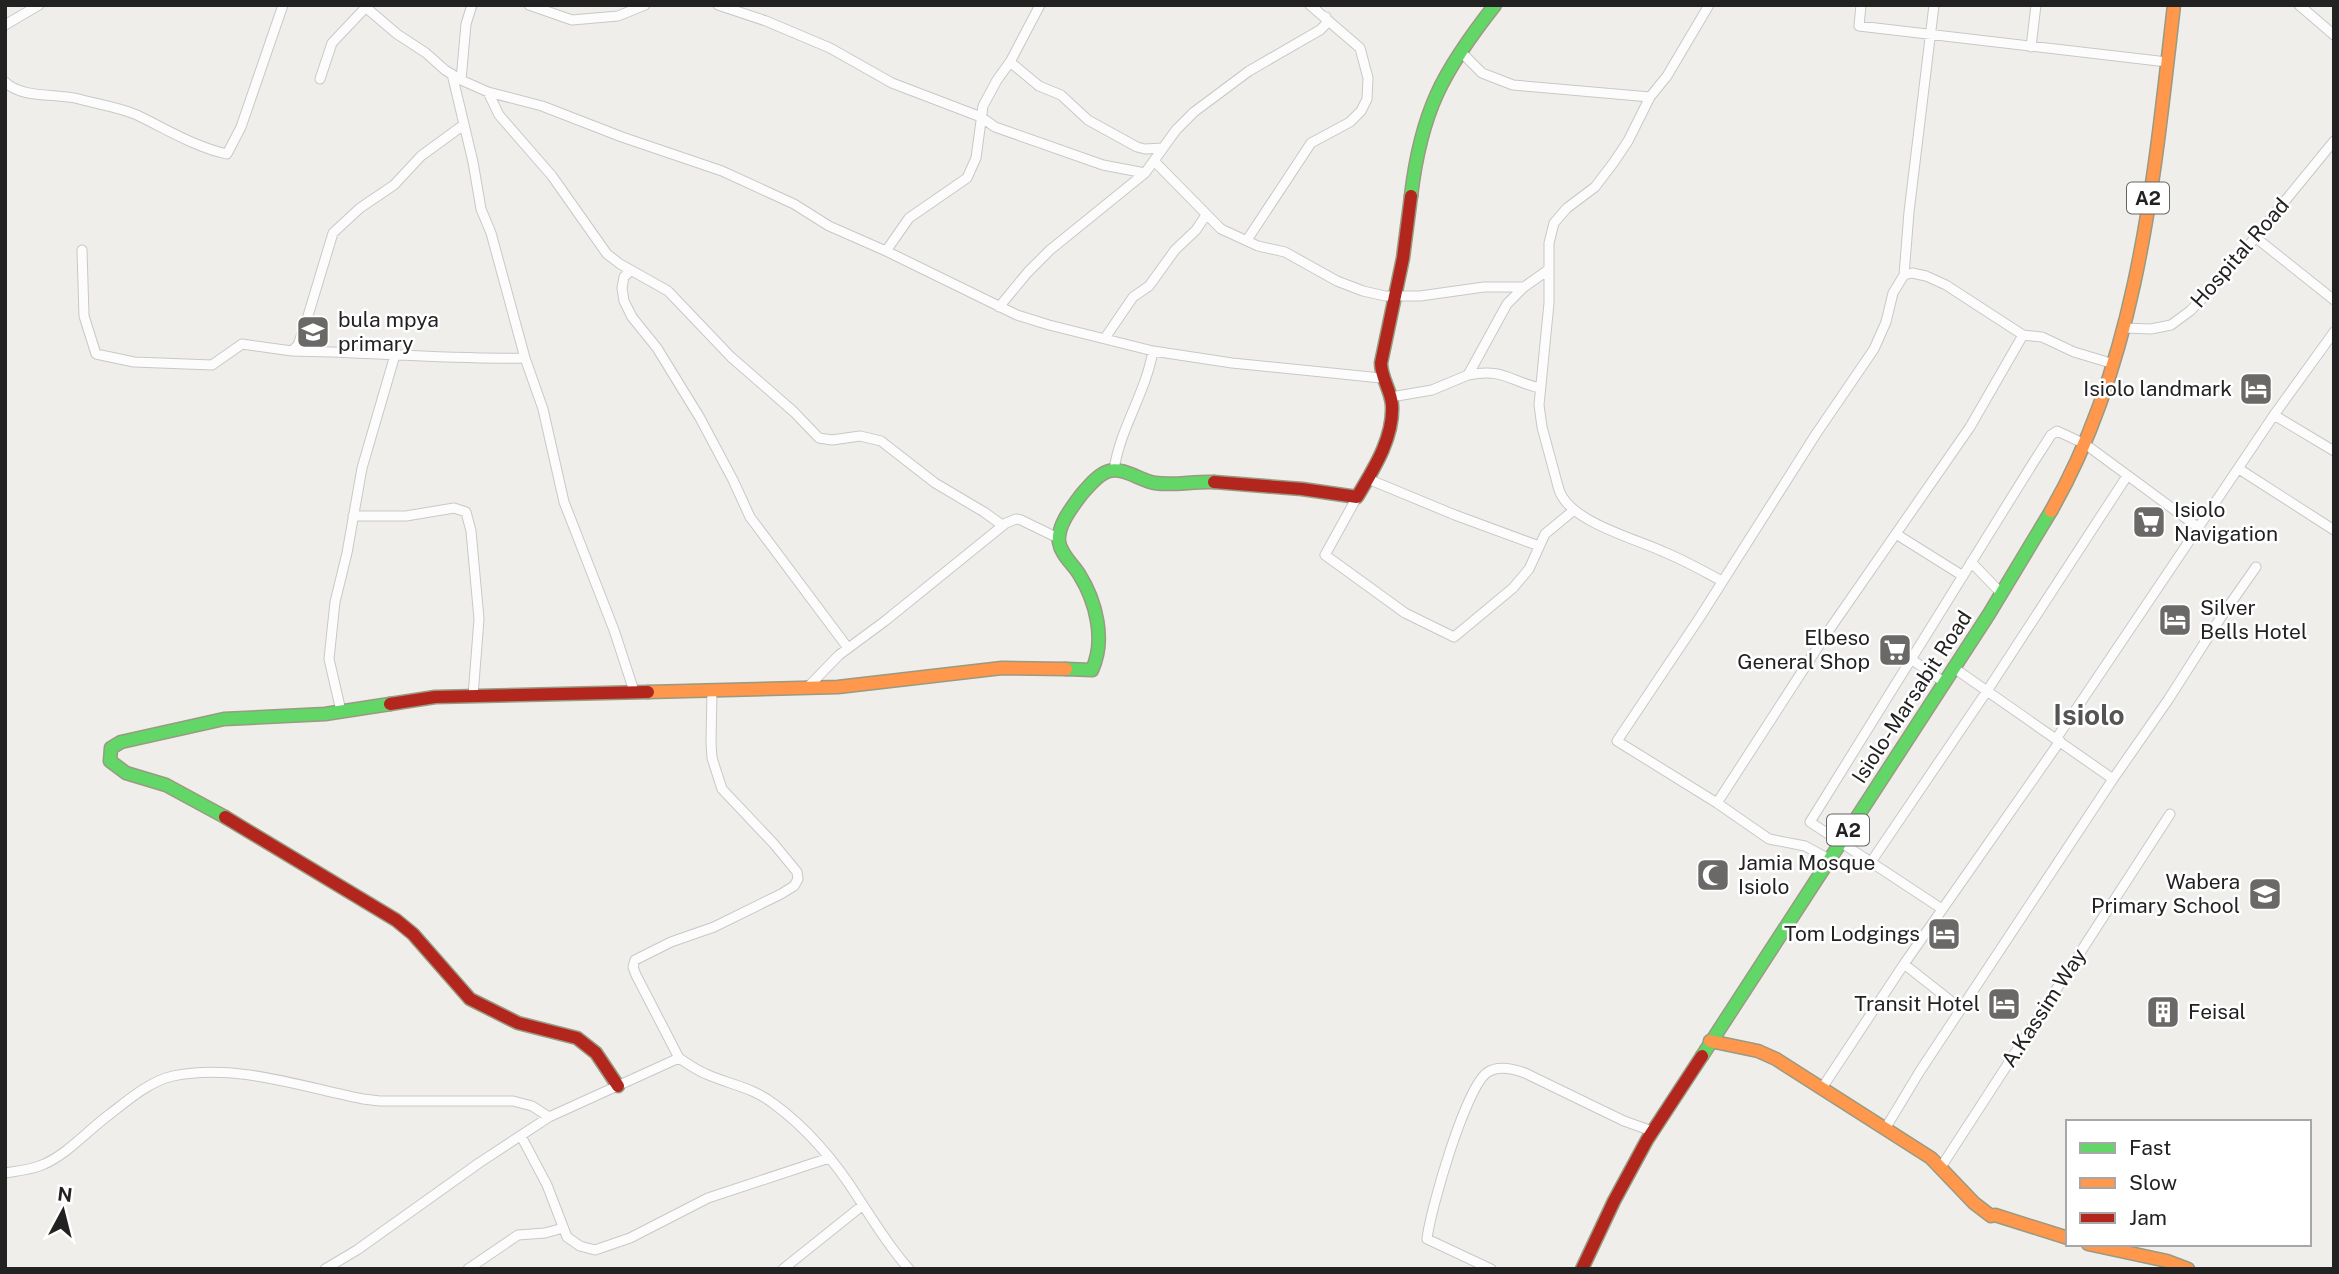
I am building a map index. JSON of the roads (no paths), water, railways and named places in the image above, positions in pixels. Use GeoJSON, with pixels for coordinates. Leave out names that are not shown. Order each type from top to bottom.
{"type":"FeatureCollection","features":[{"type":"Feature","properties":{"kind":"main road"},"geometry":{"type":"LineString","coordinates":[[618,1086],[596,1053],[577,1038],[518,1023],[470,999],[413,934],[387,914],[199,801],[166,785],[126,773],[114,766],[109,757],[111,748],[121,741],[213,721],[341,711],[414,699],[807,688],[903,681],[1002,668],[1092,670],[1096,662],[1097,647],[1095,608],[1086,586],[1058,538],[1060,529],[1084,491],[1098,477],[1114,470],[1156,483],[1205,482],[1308,490],[1357,497],[1375,468],[1392,410],[1391,397],[1381,378],[1403,258],[1420,138],[1434,99],[1460,51],[1495,5]]}},
{"type":"Feature","properties":{"kind":"main road","name":"A2"},"geometry":{"type":"LineString","coordinates":[[2114,364],[2136,273],[2151,183],[2174,5]]}},
{"type":"Feature","properties":{"kind":"main road","name":"Isiolo-Marsabit Road"},"geometry":{"type":"LineString","coordinates":[[1582,1269],[1614,1201],[1652,1131],[1945,683],[2047,517],[2085,444],[2114,364]]}},
{"type":"Feature","properties":{"kind":"main road"},"geometry":{"type":"LineString","coordinates":[[1710,1041],[1753,1049],[1771,1056],[1941,1167],[1967,1198],[1991,1216],[2066,1237]]}},
{"type":"Feature","properties":{"kind":"main road"},"geometry":{"type":"LineString","coordinates":[[2097,1246],[2167,1261],[2188,1269]]}},
{"type":"Feature","properties":{"kind":"street"},"geometry":{"type":"LineString","coordinates":[[5,25],[39,5]]}},
{"type":"Feature","properties":{"kind":"street"},"geometry":{"type":"LineString","coordinates":[[5,82],[27,93],[64,95],[134,113],[206,149],[227,154],[241,127],[283,5]]}},
{"type":"Feature","properties":{"kind":"street"},"geometry":{"type":"LineString","coordinates":[[461,80],[466,24],[472,5]]}},
{"type":"Feature","properties":{"kind":"street"},"geometry":{"type":"LineString","coordinates":[[529,5],[572,20],[618,16],[645,5]]}},
{"type":"Feature","properties":{"kind":"street"},"geometry":{"type":"LineString","coordinates":[[718,5],[817,42],[858,62],[892,83],[981,117],[995,127],[1091,161],[1146,173]]}},
{"type":"Feature","properties":{"kind":"street"},"geometry":{"type":"LineString","coordinates":[[886,251],[909,218],[967,177],[976,158],[981,117],[988,97],[1040,5]]}},
{"type":"Feature","properties":{"kind":"street"},"geometry":{"type":"LineString","coordinates":[[1247,240],[1311,143],[1350,122],[1361,111],[1367,99],[1368,78],[1360,48],[1310,5]]}},
{"type":"Feature","properties":{"kind":"street"},"geometry":{"type":"LineString","coordinates":[[1709,5],[1667,76],[1650,97],[1628,141],[1595,187],[1567,208],[1554,223],[1549,243],[1549,303],[1540,388],[1540,420],[1562,498],[1574,510],[1592,521],[1670,554],[1722,581]]}},
{"type":"Feature","properties":{"kind":"street"},"geometry":{"type":"LineString","coordinates":[[1861,5],[1859,26],[2167,62]]}},
{"type":"Feature","properties":{"kind":"street"},"geometry":{"type":"LineString","coordinates":[[1829,859],[1805,846],[1769,839],[1617,741],[1874,349],[1886,322],[1894,293],[1904,275],[1934,5]]}},
{"type":"Feature","properties":{"kind":"street"},"geometry":{"type":"LineString","coordinates":[[2031,47],[2036,5]]}},
{"type":"Feature","properties":{"kind":"street"},"geometry":{"type":"LineString","coordinates":[[2299,5],[2334,35]]}},
{"type":"Feature","properties":{"kind":"street"},"geometry":{"type":"LineString","coordinates":[[320,79],[332,43],[366,6],[461,80],[488,92],[542,106],[722,171],[793,204],[829,226],[999,307],[1040,323],[1153,351],[1232,363],[1381,378]]}},
{"type":"Feature","properties":{"kind":"street"},"geometry":{"type":"LineString","coordinates":[[999,307],[1050,250],[1146,173],[1162,148],[1194,112],[1249,71],[1320,30],[1326,24],[1326,17]]}},
{"type":"Feature","properties":{"kind":"street"},"geometry":{"type":"LineString","coordinates":[[1460,51],[1482,73],[1513,85],[1650,97]]}},
{"type":"Feature","properties":{"kind":"street"},"geometry":{"type":"LineString","coordinates":[[1010,62],[1039,86],[1061,95],[1081,115],[1128,143],[1145,149],[1162,148]]}},
{"type":"Feature","properties":{"kind":"street"},"geometry":{"type":"LineString","coordinates":[[452,74],[481,209],[491,233],[525,358],[543,409],[564,502],[614,630],[634,691]]}},
{"type":"Feature","properties":{"kind":"street"},"geometry":{"type":"LineString","coordinates":[[488,92],[499,115],[552,176],[607,254],[668,291],[731,357],[794,412],[819,438],[832,440],[854,435],[881,441],[935,483],[1002,525]]}},
{"type":"Feature","properties":{"kind":"street"},"geometry":{"type":"LineString","coordinates":[[292,351],[302,336],[332,233],[360,208],[394,185],[421,156],[462,126]]}},
{"type":"Feature","properties":{"kind":"street","name":"Hospital Road"},"geometry":{"type":"LineString","coordinates":[[2124,328],[2151,329],[2171,325],[2190,312],[2334,141]]}},
{"type":"Feature","properties":{"kind":"street"},"geometry":{"type":"LineString","coordinates":[[1155,162],[1221,229],[1258,246],[1285,252],[1351,287],[1385,296],[1429,296],[1484,287],[1524,287]]}},
{"type":"Feature","properties":{"kind":"street"},"geometry":{"type":"LineString","coordinates":[[1105,338],[1133,297],[1149,286],[1175,250],[1196,230],[1206,215]]}},
{"type":"Feature","properties":{"kind":"street"},"geometry":{"type":"LineString","coordinates":[[2255,237],[2334,300]]}},
{"type":"Feature","properties":{"kind":"street"},"geometry":{"type":"LineString","coordinates":[[82,250],[83,316],[96,354],[134,362],[212,365],[242,344],[292,351],[525,358]]}},
{"type":"Feature","properties":{"kind":"street"},"geometry":{"type":"LineString","coordinates":[[631,270],[624,276],[622,288],[624,301],[632,317],[657,348],[700,418],[750,517],[848,648]]}},
{"type":"Feature","properties":{"kind":"street"},"geometry":{"type":"LineString","coordinates":[[1468,375],[1507,304],[1524,287],[1548,270]]}},
{"type":"Feature","properties":{"kind":"street"},"geometry":{"type":"LineString","coordinates":[[1904,275],[1912,273],[1946,285],[2023,335],[2042,337],[2074,352],[2114,364]]}},
{"type":"Feature","properties":{"kind":"street"},"geometry":{"type":"LineString","coordinates":[[1822,1088],[2274,415],[2334,332]]}},
{"type":"Feature","properties":{"kind":"street"},"geometry":{"type":"LineString","coordinates":[[1717,803],[1827,633],[1970,426],[2023,335]]}},
{"type":"Feature","properties":{"kind":"street"},"geometry":{"type":"LineString","coordinates":[[1114,470],[1123,435],[1149,376],[1153,351]]}},
{"type":"Feature","properties":{"kind":"street"},"geometry":{"type":"LineString","coordinates":[[341,711],[331,677],[330,642],[335,602],[362,468],[395,355]]}},
{"type":"Feature","properties":{"kind":"street"},"geometry":{"type":"LineString","coordinates":[[1391,397],[1432,390],[1468,375],[1499,373],[1540,388]]}},
{"type":"Feature","properties":{"kind":"street"},"geometry":{"type":"LineString","coordinates":[[2274,415],[2334,451]]}},
{"type":"Feature","properties":{"kind":"street"},"geometry":{"type":"LineString","coordinates":[[1942,909],[1810,822],[2051,435],[2057,431],[2062,432],[2085,444],[2199,528]]}},
{"type":"Feature","properties":{"kind":"street"},"geometry":{"type":"LineString","coordinates":[[2239,469],[2334,530]]}},
{"type":"Feature","properties":{"kind":"street"},"geometry":{"type":"LineString","coordinates":[[1871,862],[1987,691],[2127,476]]}},
{"type":"Feature","properties":{"kind":"street"},"geometry":{"type":"LineString","coordinates":[[1368,479],[1539,546]]}},
{"type":"Feature","properties":{"kind":"street"},"geometry":{"type":"LineString","coordinates":[[1357,497],[1325,555],[1405,613],[1454,636],[1513,588],[1529,569],[1545,534],[1574,510]]}},
{"type":"Feature","properties":{"kind":"street"},"geometry":{"type":"LineString","coordinates":[[353,516],[406,516],[454,508],[466,512],[471,531],[479,619],[473,696]]}},
{"type":"Feature","properties":{"kind":"street"},"geometry":{"type":"LineString","coordinates":[[807,688],[848,648],[904,606],[1002,525],[1018,519],[1058,538]]}},
{"type":"Feature","properties":{"kind":"street"},"geometry":{"type":"LineString","coordinates":[[1896,534],[1962,576]]}},
{"type":"Feature","properties":{"kind":"street"},"geometry":{"type":"LineString","coordinates":[[1971,562],[2001,593]]}},
{"type":"Feature","properties":{"kind":"street"},"geometry":{"type":"LineString","coordinates":[[1885,1129],[2113,779],[2256,568]]}},
{"type":"Feature","properties":{"kind":"street"},"geometry":{"type":"LineString","coordinates":[[1911,659],[1945,683]]}},
{"type":"Feature","properties":{"kind":"street"},"geometry":{"type":"LineString","coordinates":[[1954,668],[2113,779]]}},
{"type":"Feature","properties":{"kind":"street"},"geometry":{"type":"LineString","coordinates":[[712,690],[710,743],[722,789],[775,844],[797,872],[798,878],[794,886],[781,894],[714,927],[671,942],[635,961],[633,967],[679,1058],[706,1075],[739,1084],[765,1098],[790,1117],[829,1158],[891,1249],[909,1269]]}},
{"type":"Feature","properties":{"kind":"street","name":"A.Kassim Way"},"geometry":{"type":"LineString","coordinates":[[1941,1167],[2170,814]]}},
{"type":"Feature","properties":{"kind":"street"},"geometry":{"type":"LineString","coordinates":[[1904,964],[1961,1009]]}},
{"type":"Feature","properties":{"kind":"street"},"geometry":{"type":"LineString","coordinates":[[325,1269],[365,1245],[472,1167],[549,1117],[679,1058]]}},
{"type":"Feature","properties":{"kind":"street"},"geometry":{"type":"LineString","coordinates":[[1491,1269],[1427,1239],[1435,1202],[1463,1116],[1478,1083],[1487,1073],[1508,1069],[1525,1073],[1616,1117],[1652,1131]]}},
{"type":"Feature","properties":{"kind":"street"},"geometry":{"type":"LineString","coordinates":[[5,1173],[32,1168],[52,1160],[126,1102],[173,1076],[221,1073],[262,1078],[380,1101],[513,1101],[532,1106],[549,1117]]}},
{"type":"Feature","properties":{"kind":"street"},"geometry":{"type":"LineString","coordinates":[[521,1136],[547,1185],[567,1237],[580,1246],[595,1250],[630,1238],[708,1198],[829,1158]]}},
{"type":"Feature","properties":{"kind":"street"},"geometry":{"type":"LineString","coordinates":[[783,1269],[863,1205]]}},
{"type":"Feature","properties":{"kind":"street"},"geometry":{"type":"LineString","coordinates":[[468,1269],[518,1235],[545,1233],[563,1228]]}},
{"type":"Feature","properties":{"kind":"place","name":"bula mpya primary"},"geometry":{"type":"Point","coordinates":[313,332]}},
{"type":"Feature","properties":{"kind":"place","name":"Isiolo landmark"},"geometry":{"type":"Point","coordinates":[2256,389]}},
{"type":"Feature","properties":{"kind":"place","name":"Isiolo Navigation"},"geometry":{"type":"Point","coordinates":[2149,522]}},
{"type":"Feature","properties":{"kind":"place","name":"Silver Bells Hotel"},"geometry":{"type":"Point","coordinates":[2175,620]}},
{"type":"Feature","properties":{"kind":"place","name":"Elbeso General Shop"},"geometry":{"type":"Point","coordinates":[1895,650]}},
{"type":"Feature","properties":{"kind":"place","name":"Jamia Mosque Isiolo"},"geometry":{"type":"Point","coordinates":[1713,875]}},
{"type":"Feature","properties":{"kind":"place","name":"Wabera Primary School"},"geometry":{"type":"Point","coordinates":[2265,894]}},
{"type":"Feature","properties":{"kind":"place","name":"Tom Lodgings"},"geometry":{"type":"Point","coordinates":[1944,934]}},
{"type":"Feature","properties":{"kind":"place","name":"Transit Hotel"},"geometry":{"type":"Point","coordinates":[2004,1004]}},
{"type":"Feature","properties":{"kind":"place","name":"Feisal"},"geometry":{"type":"Point","coordinates":[2163,1012]}},
{"type":"Feature","properties":{"kind":"district","name":"Isiolo"},"geometry":{"type":"Point","coordinates":[2089,715]}}]}
